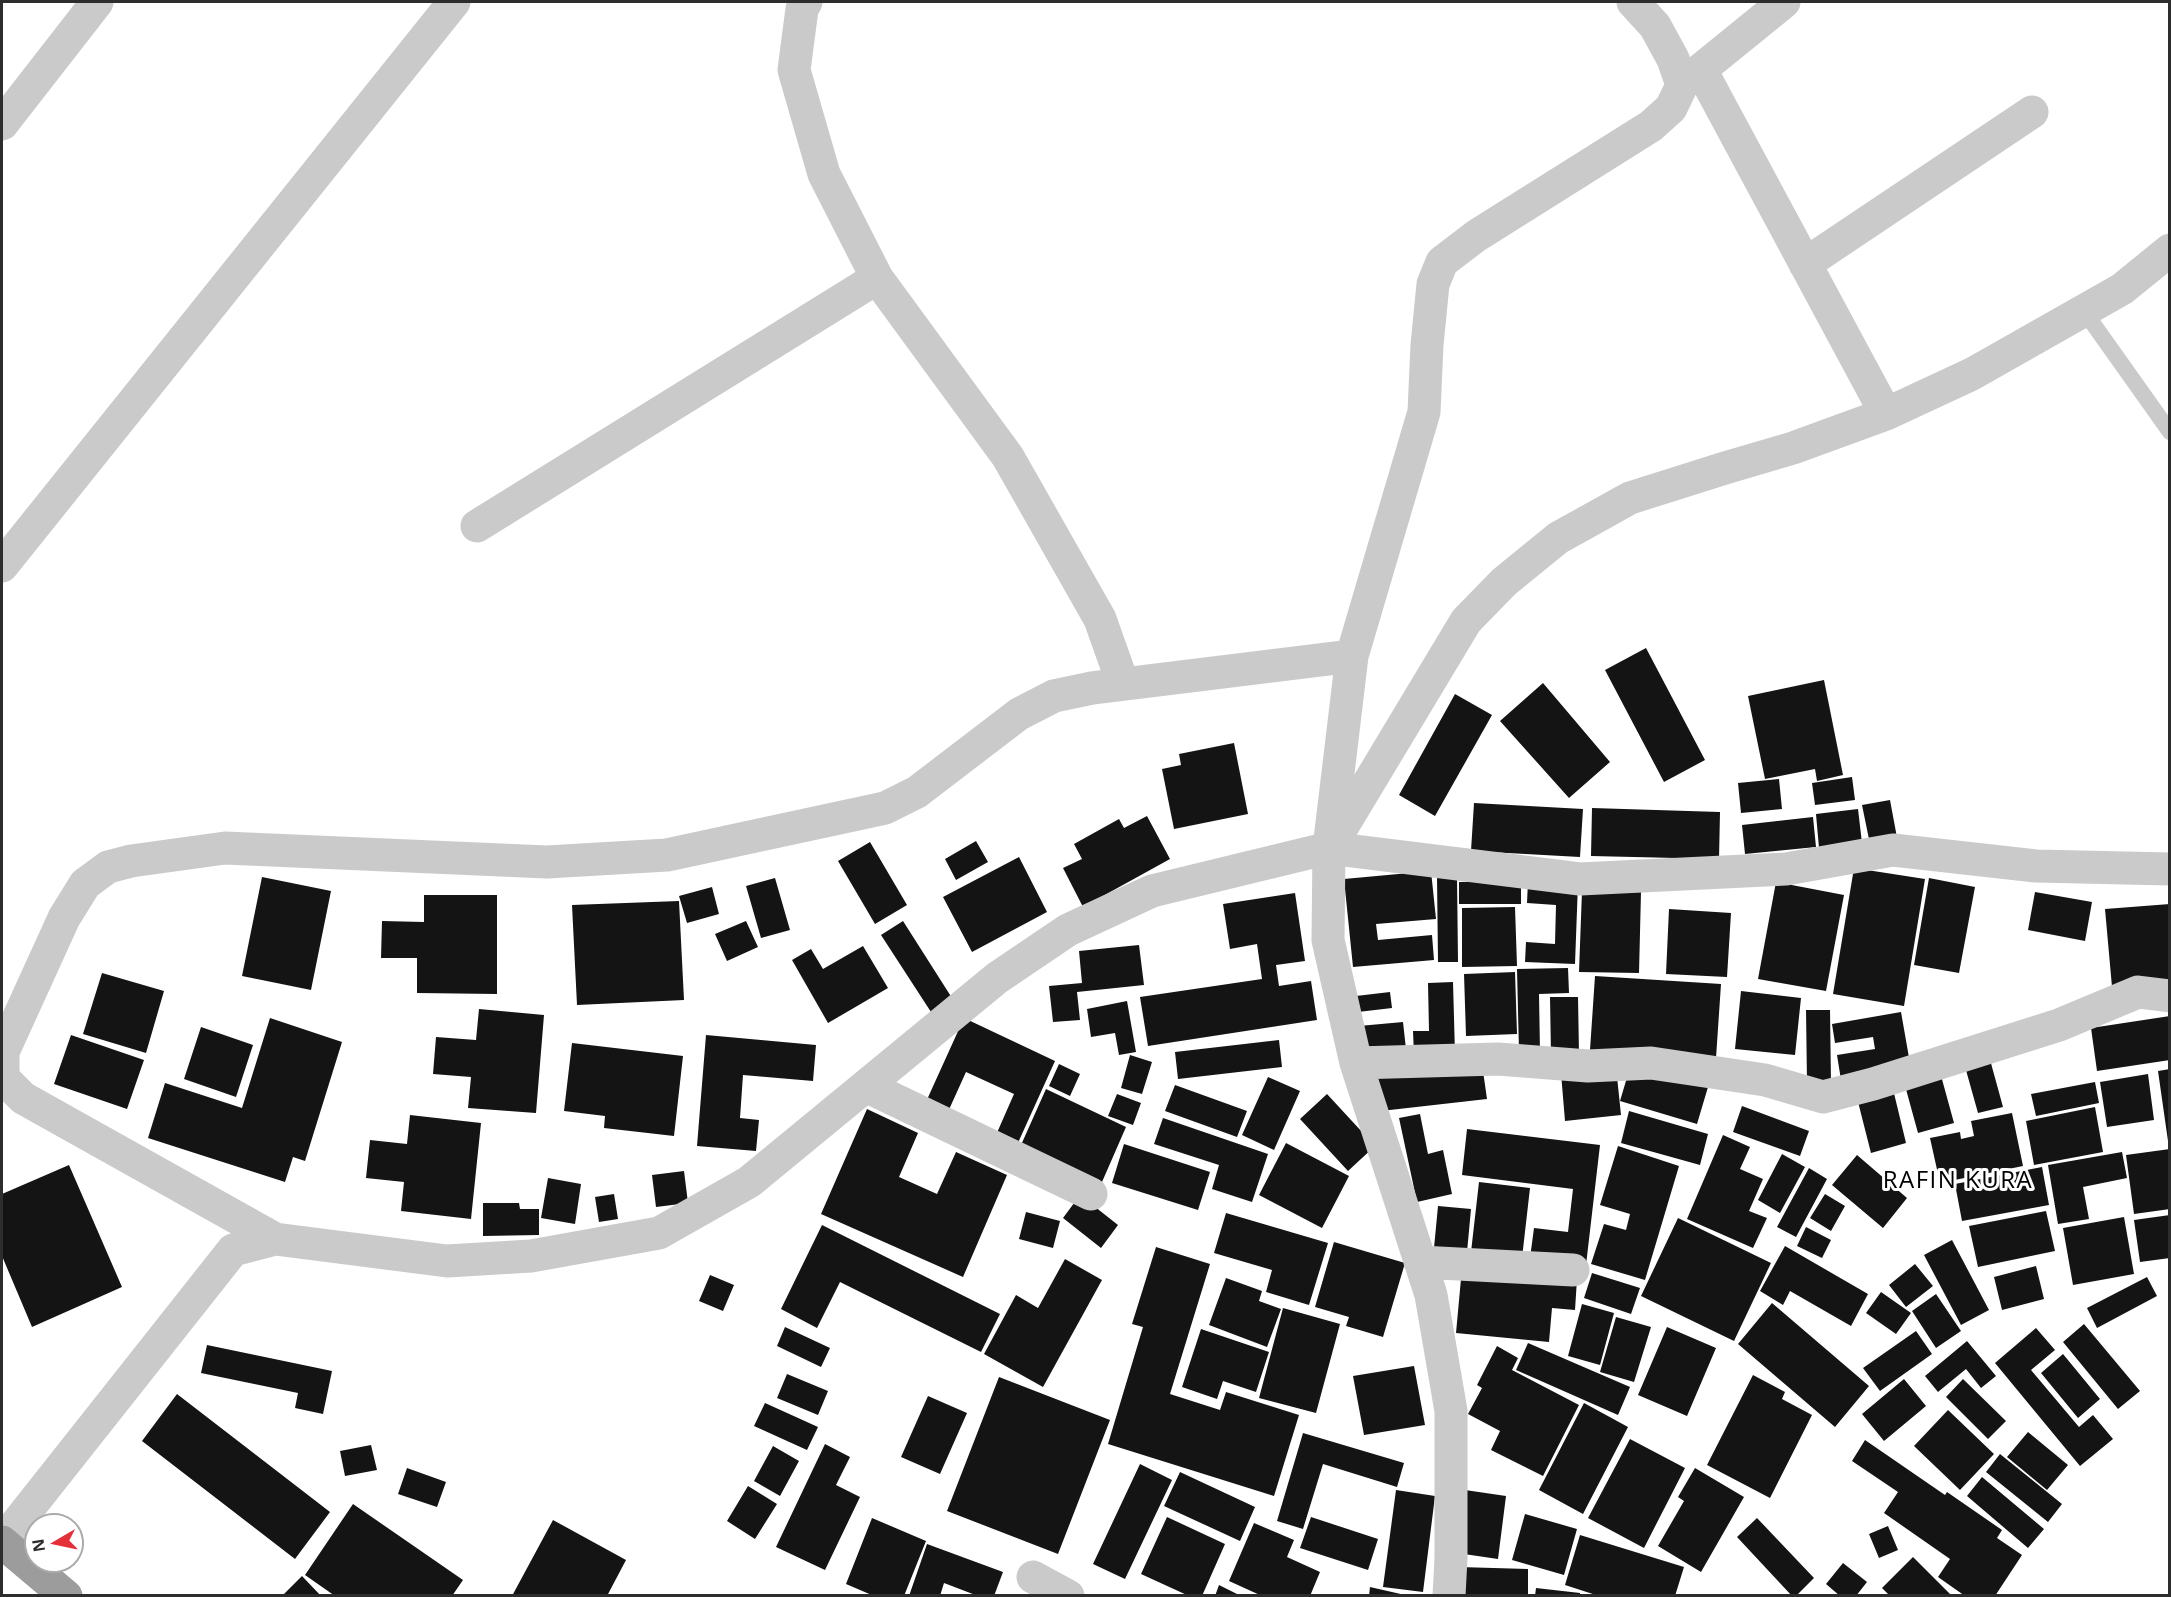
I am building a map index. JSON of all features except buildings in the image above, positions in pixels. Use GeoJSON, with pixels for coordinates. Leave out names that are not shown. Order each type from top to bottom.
{"type":"FeatureCollection","features":[{"type":"Feature","properties":{"kind":"highway"},"geometry":{"type":"LineString","coordinates":[[2,1542],[66,1596]]}},
{"type":"Feature","properties":{"kind":"street"},"geometry":{"type":"LineString","coordinates":[[2,124],[97,2]]}},
{"type":"Feature","properties":{"kind":"street"},"geometry":{"type":"LineString","coordinates":[[2,566],[453,2]]}},
{"type":"Feature","properties":{"kind":"street"},"geometry":{"type":"LineString","coordinates":[[806,2],[802,9],[794,70],[824,174],[877,278],[1008,457],[1100,620],[1123,684]]}},
{"type":"Feature","properties":{"kind":"street"},"geometry":{"type":"LineString","coordinates":[[1633,2],[1655,26],[1673,60],[1691,78],[1805,264],[1886,414]]}},
{"type":"Feature","properties":{"kind":"street"},"geometry":{"type":"LineString","coordinates":[[1449,1596],[1451,1411],[1431,1295],[1356,1063],[1328,940],[1329,848],[1352,656],[1424,412],[1433,284],[1442,262],[1476,236],[1652,126],[1671,108],[1691,78],[1784,2]]}},
{"type":"Feature","properties":{"kind":"street"},"geometry":{"type":"LineString","coordinates":[[1805,264],[2032,112]]}},
{"type":"Feature","properties":{"kind":"street"},"geometry":{"type":"LineString","coordinates":[[1329,848],[1466,621],[1504,582],[1558,538],[1630,498],[1793,448],[1886,414],[1972,374],[2122,289],[2169,250]]}},
{"type":"Feature","properties":{"kind":"street"},"geometry":{"type":"LineString","coordinates":[[477,526],[877,278]]}},
{"type":"Feature","properties":{"kind":"street"},"geometry":{"type":"LineString","coordinates":[[1352,656],[1123,684],[1054,696],[1019,714],[917,792],[885,808],[667,855],[547,862],[225,848],[130,861],[108,867],[85,884],[64,918],[3,1052],[3,1078],[23,1098],[275,1239],[447,1261],[531,1256],[659,1233],[749,1182],[997,978],[1068,930],[1152,891],[1329,848],[1580,879],[1786,869],[1893,850],[2036,866],[2169,869]]}},
{"type":"Feature","properties":{"kind":"street"},"geometry":{"type":"LineString","coordinates":[[1356,1063],[1498,1059],[1588,1066],[1651,1063],[1766,1080],[1823,1097],[1873,1084],[2059,1024],[2138,992],[2169,996]]}},
{"type":"Feature","properties":{"kind":"street"},"geometry":{"type":"LineString","coordinates":[[866,1086],[1091,1194]]}},
{"type":"Feature","properties":{"kind":"street"},"geometry":{"type":"LineString","coordinates":[[2,1542],[234,1250],[275,1239]]}},
{"type":"Feature","properties":{"kind":"street"},"geometry":{"type":"LineString","coordinates":[[1420,1262],[1573,1270]]}},
{"type":"Feature","properties":{"kind":"street"},"geometry":{"type":"LineString","coordinates":[[1033,1577],[1068,1596]]}},
{"type":"Feature","properties":{"kind":"lane"},"geometry":{"type":"LineString","coordinates":[[2084,311],[2169,432]]}},
{"type":"Feature","properties":{"kind":"district","name":"RAFIN KURA"},"geometry":{"type":"Point","coordinates":[1958,1181]}}]}
